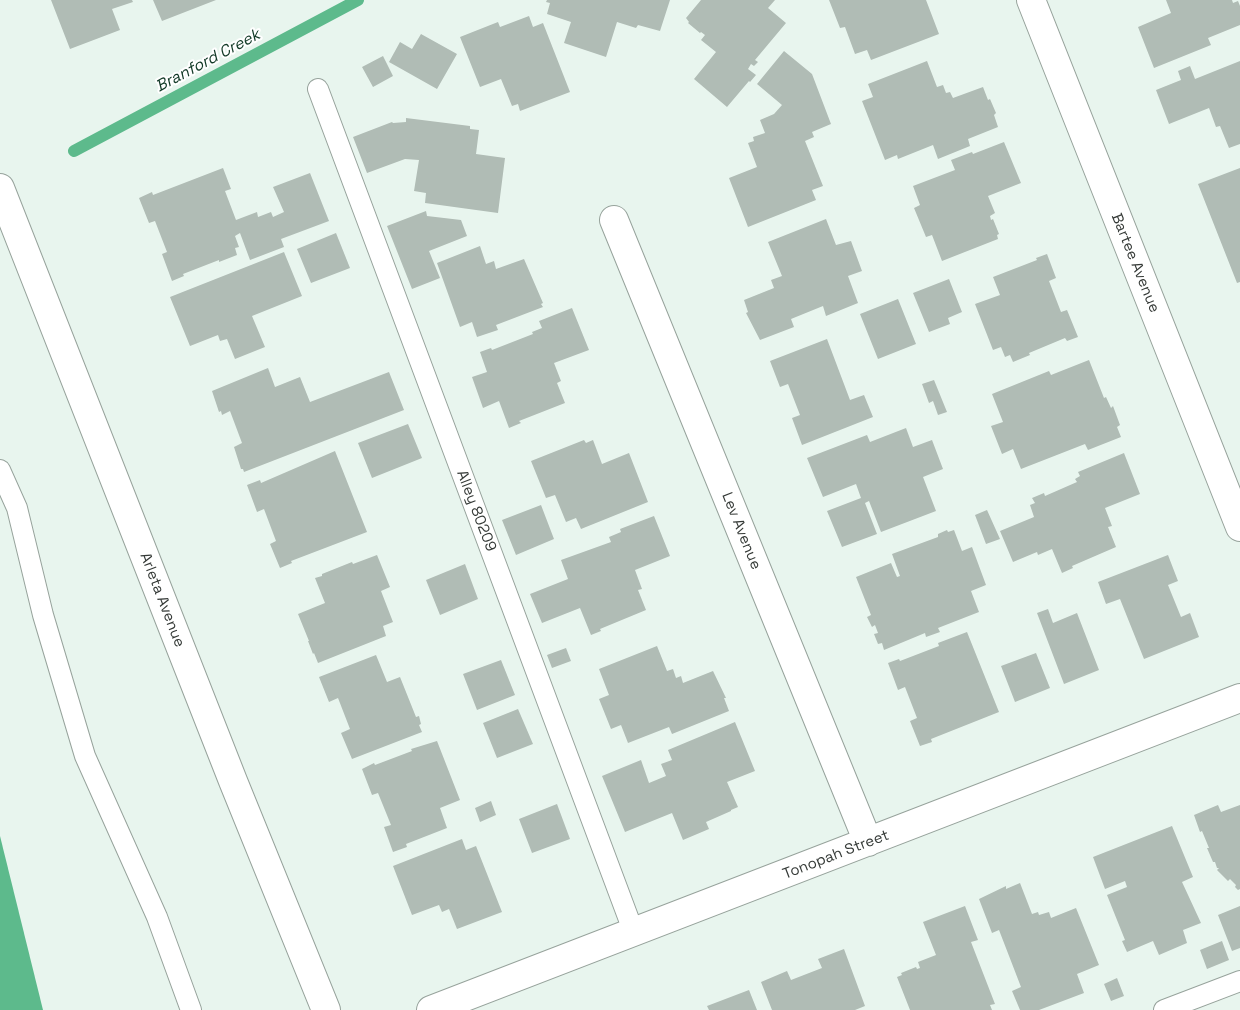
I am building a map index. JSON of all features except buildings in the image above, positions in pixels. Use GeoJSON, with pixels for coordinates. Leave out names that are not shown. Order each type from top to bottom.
{"type":"FeatureCollection","features":[{"type":"Feature","properties":{"kind":"street","name":"Bartee Avenue"},"geometry":{"type":"LineString","coordinates":[[1031,0],[1240,527]]}},
{"type":"Feature","properties":{"kind":"street","name":"Arleta Avenue"},"geometry":{"type":"LineString","coordinates":[[0,188],[233,781],[326,1010]]}},
{"type":"Feature","properties":{"kind":"street","name":"Lev Avenue"},"geometry":{"type":"LineString","coordinates":[[614,220],[868,842]]}},
{"type":"Feature","properties":{"kind":"street","name":"Tonopah Street"},"geometry":{"type":"LineString","coordinates":[[431,1010],[1240,698]]}},
{"type":"Feature","properties":{"kind":"lane","name":"Alley 80209"},"geometry":{"type":"LineString","coordinates":[[318,89],[634,933]]}},
{"type":"Feature","properties":{"kind":"lane"},"geometry":{"type":"LineString","coordinates":[[0,470],[17,508],[43,615],[85,756],[157,917],[191,1010]]}},
{"type":"Feature","properties":{"kind":"lane"},"geometry":{"type":"LineString","coordinates":[[1164,1010],[1240,981]]}},
{"type":"Feature","properties":{"kind":"shaded area"},"geometry":{"type":"Polygon","coordinates":[[[0,836],[43,1010],[0,1010],[0,836]]]}},
{"type":"Feature","properties":{"kind":"waterway","name":"Branford Creek"},"geometry":{"type":"LineString","coordinates":[[74,151],[358,0]]}}]}
